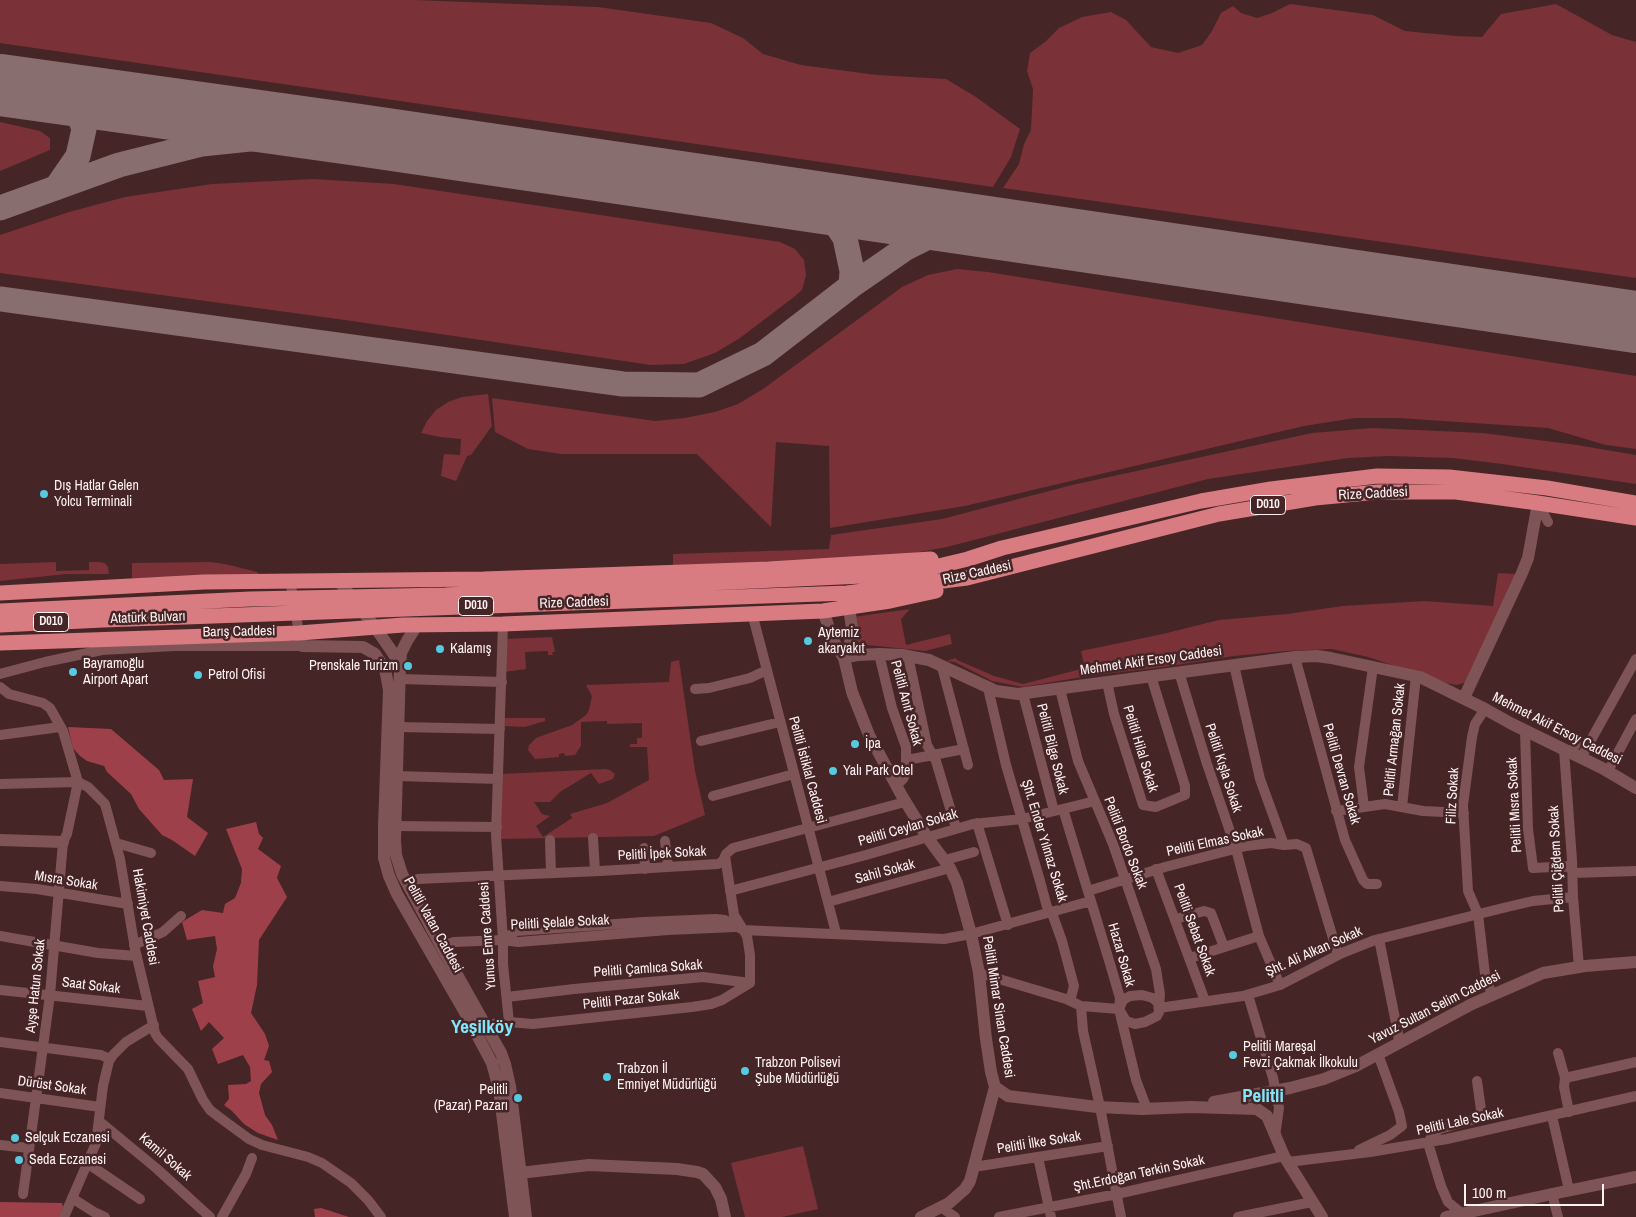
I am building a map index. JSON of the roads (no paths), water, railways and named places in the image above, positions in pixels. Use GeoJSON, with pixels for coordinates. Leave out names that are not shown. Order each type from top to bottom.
{"type":"FeatureCollection","features":[{"type":"Feature","properties":{"kind":"highway","name":"Rize Caddesi"},"geometry":{"type":"LineString","coordinates":[[303,612],[642,593],[885,576],[951,563],[1002,548],[1201,501],[1272,488],[1377,476],[1448,477],[1547,488],[1636,503]]}},
{"type":"Feature","properties":{"kind":"highway","name":"Rize Caddesi"},"geometry":{"type":"LineString","coordinates":[[316,597],[642,593],[847,593],[967,578],[1219,514],[1315,498],[1378,492],[1456,492],[1636,518]]}},
{"type":"Feature","properties":{"kind":"highway"},"geometry":{"type":"LineString","coordinates":[[0,593],[204,582],[484,579],[769,569],[928,560],[1002,548]]}},
{"type":"Feature","properties":{"kind":"highway"},"geometry":{"type":"LineString","coordinates":[[0,644],[300,639],[316,632],[351,628],[822,611],[890,601],[989,578],[1022,564]]}},
{"type":"Feature","properties":{"kind":"highway","name":"Atatürk Bulvarı"},"geometry":{"type":"LineString","coordinates":[[0,611],[316,597]]}},
{"type":"Feature","properties":{"kind":"highway"},"geometry":{"type":"LineString","coordinates":[[351,628],[358,620],[360,608]]}},
{"type":"Feature","properties":{"kind":"highway","name":"Atatürk Bulvarı"},"geometry":{"type":"LineString","coordinates":[[0,625],[303,612]]}},
{"type":"Feature","properties":{"kind":"street"},"geometry":{"type":"LineString","coordinates":[[1538,503],[1548,522]]}},
{"type":"Feature","properties":{"kind":"street"},"geometry":{"type":"LineString","coordinates":[[1464,698],[1508,606],[1528,558],[1538,503]]}},
{"type":"Feature","properties":{"kind":"street"},"geometry":{"type":"LineString","coordinates":[[290,580],[303,612],[302,624],[316,632]]}},
{"type":"Feature","properties":{"kind":"street"},"geometry":{"type":"LineString","coordinates":[[338,580],[393,652],[400,672],[502,682]]}},
{"type":"Feature","properties":{"kind":"street"},"geometry":{"type":"LineString","coordinates":[[844,658],[850,644],[852,628],[849,608]]}},
{"type":"Feature","properties":{"kind":"street"},"geometry":{"type":"LineString","coordinates":[[822,611],[834,642],[844,658]]}},
{"type":"Feature","properties":{"kind":"street"},"geometry":{"type":"LineString","coordinates":[[300,639],[303,612]]}},
{"type":"Feature","properties":{"kind":"street","name":"Pelitli İstiklal Caddesi"},"geometry":{"type":"LineString","coordinates":[[752,613],[836,933]]}},
{"type":"Feature","properties":{"kind":"street","name":"Yunus Emre Caddesi"},"geometry":{"type":"LineString","coordinates":[[503,624],[497,827],[503,964],[509,1022]]}},
{"type":"Feature","properties":{"kind":"street","name":"Pelitli Vatan Caddesi"},"geometry":{"type":"LineString","coordinates":[[418,625],[404,647],[400,672],[395,826],[396,856],[407,883],[479,1026]]}},
{"type":"Feature","properties":{"kind":"street","name":"Pelitli Vatan Caddesi"},"geometry":{"type":"LineString","coordinates":[[300,639],[363,647],[375,654],[385,669],[389,690],[384,858],[397,894],[479,1026]]}},
{"type":"Feature","properties":{"kind":"street","name":"Barış Caddesi"},"geometry":{"type":"LineString","coordinates":[[0,674],[102,650],[300,639]]}},
{"type":"Feature","properties":{"kind":"street","name":"Mehmet Akif Ersoy Caddesi"},"geometry":{"type":"LineString","coordinates":[[844,658],[879,654],[929,660],[988,688],[1004,693],[1023,694],[1179,672],[1317,656],[1416,676],[1464,698],[1525,731],[1608,771],[1636,788]]}},
{"type":"Feature","properties":{"kind":"street","name":"Pelitli Anıt Sokak"},"geometry":{"type":"LineString","coordinates":[[879,654],[892,708],[906,747],[906,773],[896,786]]}},
{"type":"Feature","properties":{"kind":"street","name":"Pelitli Anıt Sokak"},"geometry":{"type":"LineString","coordinates":[[908,656],[928,745],[936,761],[956,828]]}},
{"type":"Feature","properties":{"kind":"street","name":"Pelitli Mimar Sinan Caddesi"},"geometry":{"type":"LineString","coordinates":[[844,658],[860,715],[905,802],[927,837],[948,864],[957,883],[979,973],[987,1047],[995,1087],[1008,1096],[1100,1108],[1147,1109],[1192,1106],[1256,1108],[1267,1116],[1286,1159],[1322,1217]]}},
{"type":"Feature","properties":{"kind":"street","name":"Pelitli Devran Sokak"},"geometry":{"type":"LineString","coordinates":[[1295,658],[1336,811],[1346,840],[1363,880],[1367,884],[1377,884]]}},
{"type":"Feature","properties":{"kind":"street"},"geometry":{"type":"LineString","coordinates":[[1572,753],[1636,659]]}},
{"type":"Feature","properties":{"kind":"street","name":"Pelitli Elmas Sokak"},"geometry":{"type":"LineString","coordinates":[[1051,913],[1156,869],[1264,843],[1284,845],[1260,779],[1234,665]]}},
{"type":"Feature","properties":{"kind":"street"},"geometry":{"type":"LineString","coordinates":[[942,667],[968,765]]}},
{"type":"Feature","properties":{"kind":"street"},"geometry":{"type":"LineString","coordinates":[[1364,807],[1358,767],[1373,667]]}},
{"type":"Feature","properties":{"kind":"street"},"geometry":{"type":"LineString","coordinates":[[695,689],[708,688],[750,678],[767,670]]}},
{"type":"Feature","properties":{"kind":"street","name":"Pelitli Kışla Sokak"},"geometry":{"type":"LineString","coordinates":[[1179,672],[1207,764],[1236,849],[1259,936],[1280,985]]}},
{"type":"Feature","properties":{"kind":"street","name":"Pelitli Hilal Sokak"},"geometry":{"type":"LineString","coordinates":[[1107,682],[1114,714],[1143,805],[1156,808],[1185,795],[1185,786],[1151,676]]}},
{"type":"Feature","properties":{"kind":"street","name":"Pelitli Armağan Sokak"},"geometry":{"type":"LineString","coordinates":[[1402,807],[1416,676]]}},
{"type":"Feature","properties":{"kind":"street"},"geometry":{"type":"LineString","coordinates":[[0,688],[9,694],[43,703],[50,708],[67,745],[78,782],[0,784]]}},
{"type":"Feature","properties":{"kind":"street","name":"Şht. Ender Yılmaz Sokak"},"geometry":{"type":"LineString","coordinates":[[988,688],[1006,765],[1047,907],[1062,941],[1074,986],[1070,1001]]}},
{"type":"Feature","properties":{"kind":"street","name":"Pelitli Bordo Sokak"},"geometry":{"type":"LineString","coordinates":[[1060,689],[1078,761],[1114,844],[1156,969],[1160,994],[1159,1008]]}},
{"type":"Feature","properties":{"kind":"street","name":"Pelitli Bilge Sokak"},"geometry":{"type":"LineString","coordinates":[[1023,694],[1058,810]]}},
{"type":"Feature","properties":{"kind":"street","name":"Filiz Sokak"},"geometry":{"type":"LineString","coordinates":[[1478,914],[1468,888],[1463,805],[1472,737],[1476,724],[1485,709]]}},
{"type":"Feature","properties":{"kind":"street"},"geometry":{"type":"LineString","coordinates":[[1608,771],[1636,719]]}},
{"type":"Feature","properties":{"kind":"street"},"geometry":{"type":"LineString","coordinates":[[701,741],[780,722]]}},
{"type":"Feature","properties":{"kind":"street"},"geometry":{"type":"LineString","coordinates":[[0,735],[60,727]]}},
{"type":"Feature","properties":{"kind":"street"},"geometry":{"type":"LineString","coordinates":[[399,727],[500,729]]}},
{"type":"Feature","properties":{"kind":"street","name":"Pelitli Mısra Sokak"},"geometry":{"type":"LineString","coordinates":[[1525,731],[1528,829],[1533,868],[1572,870]]}},
{"type":"Feature","properties":{"kind":"street"},"geometry":{"type":"LineString","coordinates":[[1572,753],[1578,740]]}},
{"type":"Feature","properties":{"kind":"street"},"geometry":{"type":"LineString","coordinates":[[907,760],[964,749]]}},
{"type":"Feature","properties":{"kind":"street","name":"Pelitli Çiğdem Sokak"},"geometry":{"type":"LineString","coordinates":[[1572,753],[1572,870],[1578,967]]}},
{"type":"Feature","properties":{"kind":"street"},"geometry":{"type":"LineString","coordinates":[[713,796],[794,774]]}},
{"type":"Feature","properties":{"kind":"street"},"geometry":{"type":"LineString","coordinates":[[397,776],[498,779]]}},
{"type":"Feature","properties":{"kind":"street","name":"Ayşe Hatun Sokak"},"geometry":{"type":"LineString","coordinates":[[23,1194],[50,995],[64,842],[78,782]]}},
{"type":"Feature","properties":{"kind":"street","name":"Hakimiyet Caddesi"},"geometry":{"type":"LineString","coordinates":[[78,782],[88,787],[105,804],[120,859],[134,945],[148,1006],[158,1038],[188,1068],[203,1100],[210,1110],[249,1140],[308,1157],[322,1163],[351,1183],[368,1200],[380,1217]]}},
{"type":"Feature","properties":{"kind":"street","name":"Pelitli Ceylan Sokak"},"geometry":{"type":"LineString","coordinates":[[730,891],[819,868],[976,823],[1022,819],[1095,801]]}},
{"type":"Feature","properties":{"kind":"street","name":"Pelitli İpek Sokak"},"geometry":{"type":"LineString","coordinates":[[407,883],[418,879],[718,864],[723,861],[733,848],[905,802]]}},
{"type":"Feature","properties":{"kind":"street"},"geometry":{"type":"LineString","coordinates":[[1336,811],[1385,804],[1464,814]]}},
{"type":"Feature","properties":{"kind":"street","name":"Hazar Sokak"},"geometry":{"type":"LineString","coordinates":[[1058,810],[1089,896],[1120,998],[1119,1009],[1136,1080],[1147,1109]]}},
{"type":"Feature","properties":{"kind":"street"},"geometry":{"type":"LineString","coordinates":[[976,823],[1008,924]]}},
{"type":"Feature","properties":{"kind":"street"},"geometry":{"type":"LineString","coordinates":[[395,826],[497,827]]}},
{"type":"Feature","properties":{"kind":"street"},"geometry":{"type":"LineString","coordinates":[[594,838],[595,871]]}},
{"type":"Feature","properties":{"kind":"street"},"geometry":{"type":"LineString","coordinates":[[0,840],[64,842]]}},
{"type":"Feature","properties":{"kind":"street"},"geometry":{"type":"LineString","coordinates":[[550,840],[551,873]]}},
{"type":"Feature","properties":{"kind":"street"},"geometry":{"type":"LineString","coordinates":[[665,841],[668,868]]}},
{"type":"Feature","properties":{"kind":"street"},"geometry":{"type":"LineString","coordinates":[[116,842],[151,853]]}},
{"type":"Feature","properties":{"kind":"street"},"geometry":{"type":"LineString","coordinates":[[1284,845],[1297,844],[1306,848],[1338,955]]}},
{"type":"Feature","properties":{"kind":"street"},"geometry":{"type":"LineString","coordinates":[[644,848],[644,869]]}},
{"type":"Feature","properties":{"kind":"street","name":"Sahil Sokak"},"geometry":{"type":"LineString","coordinates":[[828,902],[948,864],[974,852]]}},
{"type":"Feature","properties":{"kind":"street"},"geometry":{"type":"LineString","coordinates":[[725,856],[734,915],[739,928],[747,936],[750,955],[750,983]]}},
{"type":"Feature","properties":{"kind":"street","name":"Pelitli Sebat Sokak"},"geometry":{"type":"LineString","coordinates":[[1156,869],[1205,1001]]}},
{"type":"Feature","properties":{"kind":"street"},"geometry":{"type":"LineString","coordinates":[[1572,870],[1636,871]]}},
{"type":"Feature","properties":{"kind":"street","name":"Mısra Sokak"},"geometry":{"type":"LineString","coordinates":[[0,886],[128,904]]}},
{"type":"Feature","properties":{"kind":"street","name":"Şht. Ali Alkan Sokak"},"geometry":{"type":"LineString","coordinates":[[1159,1008],[1248,994],[1280,985],[1338,955],[1379,939],[1533,901],[1573,897]]}},
{"type":"Feature","properties":{"kind":"street"},"geometry":{"type":"LineString","coordinates":[[1176,919],[1204,911],[1211,913],[1224,947]]}},
{"type":"Feature","properties":{"kind":"street","name":"Pelitli Şelale Sokak"},"geometry":{"type":"LineString","coordinates":[[440,946],[454,942],[503,940],[518,942],[650,931],[739,928],[944,938],[971,934],[1051,913]]}},
{"type":"Feature","properties":{"kind":"street"},"geometry":{"type":"LineString","coordinates":[[1478,914],[1485,974],[1492,995]]}},
{"type":"Feature","properties":{"kind":"street"},"geometry":{"type":"LineString","coordinates":[[134,945],[163,932],[181,916]]}},
{"type":"Feature","properties":{"kind":"street"},"geometry":{"type":"LineString","coordinates":[[0,936],[98,953],[137,956]]}},
{"type":"Feature","properties":{"kind":"street"},"geometry":{"type":"LineString","coordinates":[[1190,958],[1259,936]]}},
{"type":"Feature","properties":{"kind":"street"},"geometry":{"type":"LineString","coordinates":[[1379,939],[1399,1043]]}},
{"type":"Feature","properties":{"kind":"street","name":"Yavuz Sultan Selim Caddesi"},"geometry":{"type":"LineString","coordinates":[[1192,1106],[1324,1079],[1356,1066],[1492,995],[1543,973],[1578,967],[1636,962]]}},
{"type":"Feature","properties":{"kind":"street"},"geometry":{"type":"LineString","coordinates":[[979,973],[1081,1006],[1119,1009]]}},
{"type":"Feature","properties":{"kind":"street","name":"Pelitli Çamlıca Sokak"},"geometry":{"type":"LineString","coordinates":[[507,997],[703,977],[750,983]]}},
{"type":"Feature","properties":{"kind":"street","name":"Pelitli Pazar Sokak"},"geometry":{"type":"LineString","coordinates":[[509,1022],[533,1024],[711,1004],[733,995],[750,983]]}},
{"type":"Feature","properties":{"kind":"street","name":"Saat Sokak"},"geometry":{"type":"LineString","coordinates":[[0,990],[148,1006]]}},
{"type":"Feature","properties":{"kind":"street"},"geometry":{"type":"LineString","coordinates":[[1248,994],[1276,1090],[1279,1108],[1275,1136]]}},
{"type":"Feature","properties":{"kind":"street"},"geometry":{"type":"LineString","coordinates":[[1142,995],[1153,998],[1158,1003],[1159,1008],[1157,1016],[1152,1020],[1135,1024],[1126,1021],[1119,1009],[1126,998],[1142,995]]}},
{"type":"Feature","properties":{"kind":"street"},"geometry":{"type":"LineString","coordinates":[[1081,1006],[1083,1031],[1121,1217]]}},
{"type":"Feature","properties":{"kind":"street"},"geometry":{"type":"LineString","coordinates":[[479,1026],[509,1022]]}},
{"type":"Feature","properties":{"kind":"street"},"geometry":{"type":"LineString","coordinates":[[64,1217],[96,1143],[102,1086],[110,1058],[126,1042],[154,1025]]}},
{"type":"Feature","properties":{"kind":"street"},"geometry":{"type":"LineString","coordinates":[[479,1026],[501,1053],[510,1086],[516,1217]]}},
{"type":"Feature","properties":{"kind":"street"},"geometry":{"type":"LineString","coordinates":[[0,1042],[42,1049],[101,1055],[110,1058]]}},
{"type":"Feature","properties":{"kind":"street"},"geometry":{"type":"LineString","coordinates":[[1558,1053],[1565,1078],[1564,1087],[1569,1112]]}},
{"type":"Feature","properties":{"kind":"street"},"geometry":{"type":"LineString","coordinates":[[1351,1154],[1398,1131],[1402,1126],[1399,1112],[1378,1054]]}},
{"type":"Feature","properties":{"kind":"street"},"geometry":{"type":"LineString","coordinates":[[1565,1078],[1636,1062]]}},
{"type":"Feature","properties":{"kind":"street"},"geometry":{"type":"LineString","coordinates":[[1464,1215],[1448,1202],[1440,1186],[1428,1142],[1433,1134],[1440,1129],[1482,1118],[1476,1082]]}},
{"type":"Feature","properties":{"kind":"street"},"geometry":{"type":"LineString","coordinates":[[923,1217],[942,1207],[965,1189],[970,1181],[995,1087]]}},
{"type":"Feature","properties":{"kind":"street","name":"Dürüst Sokak"},"geometry":{"type":"LineString","coordinates":[[0,1093],[100,1107]]}},
{"type":"Feature","properties":{"kind":"street","name":"Pelitli Lale Sokak"},"geometry":{"type":"LineString","coordinates":[[1286,1159],[1351,1154],[1428,1142],[1636,1096]]}},
{"type":"Feature","properties":{"kind":"street"},"geometry":{"type":"LineString","coordinates":[[1552,1116],[1568,1190]]}},
{"type":"Feature","properties":{"kind":"street","name":"Kamil Sokak"},"geometry":{"type":"LineString","coordinates":[[99,1121],[156,1168],[210,1217]]}},
{"type":"Feature","properties":{"kind":"street"},"geometry":{"type":"LineString","coordinates":[[0,1145],[29,1148]]}},
{"type":"Feature","properties":{"kind":"street","name":"Pelitli İlke Sokak"},"geometry":{"type":"LineString","coordinates":[[974,1165],[980,1166],[1108,1146]]}},
{"type":"Feature","properties":{"kind":"street"},"geometry":{"type":"LineString","coordinates":[[1038,1157],[1050,1212]]}},
{"type":"Feature","properties":{"kind":"street"},"geometry":{"type":"LineString","coordinates":[[222,1217],[246,1174],[252,1158]]}},
{"type":"Feature","properties":{"kind":"street","name":"Şht.Erdoğan Terkin Sokak"},"geometry":{"type":"LineString","coordinates":[[999,1217],[1050,1212],[1116,1194],[1286,1159]]}},
{"type":"Feature","properties":{"kind":"street"},"geometry":{"type":"LineString","coordinates":[[87,1163],[140,1199]]}},
{"type":"Feature","properties":{"kind":"street"},"geometry":{"type":"LineString","coordinates":[[515,1174],[589,1165],[677,1169],[697,1172],[703,1174],[715,1187],[721,1199],[725,1217]]}},
{"type":"Feature","properties":{"kind":"street"},"geometry":{"type":"LineString","coordinates":[[515,1174],[526,1217]]}},
{"type":"Feature","properties":{"kind":"street"},"geometry":{"type":"LineString","coordinates":[[1446,1217],[1464,1215],[1568,1190],[1636,1177]]}},
{"type":"Feature","properties":{"kind":"street"},"geometry":{"type":"LineString","coordinates":[[1552,1194],[1558,1217]]}},
{"type":"Feature","properties":{"kind":"street"},"geometry":{"type":"LineString","coordinates":[[72,1198],[105,1217]]}},
{"type":"Feature","properties":{"kind":"street"},"geometry":{"type":"LineString","coordinates":[[1238,1217],[1312,1202]]}},
{"type":"Feature","properties":{"kind":"street"},"geometry":{"type":"LineString","coordinates":[[942,1207],[955,1217]]}},
{"type":"Feature","properties":{"kind":"place","name":"Dış Hatlar Gelen Yolcu Terminali"},"geometry":{"type":"Point","coordinates":[44,494]}},
{"type":"Feature","properties":{"kind":"place","name":"Aytemiz akaryakıt"},"geometry":{"type":"Point","coordinates":[808,641]}},
{"type":"Feature","properties":{"kind":"place","name":"Kalamış"},"geometry":{"type":"Point","coordinates":[440,649]}},
{"type":"Feature","properties":{"kind":"place","name":"Prenskale Turizm"},"geometry":{"type":"Point","coordinates":[408,666]}},
{"type":"Feature","properties":{"kind":"place","name":"Bayramoğlu Airport Apart"},"geometry":{"type":"Point","coordinates":[73,672]}},
{"type":"Feature","properties":{"kind":"place","name":"Petrol Ofisi"},"geometry":{"type":"Point","coordinates":[198,675]}},
{"type":"Feature","properties":{"kind":"place","name":"İpa"},"geometry":{"type":"Point","coordinates":[855,744]}},
{"type":"Feature","properties":{"kind":"place","name":"Yalı Park Otel"},"geometry":{"type":"Point","coordinates":[833,771]}},
{"type":"Feature","properties":{"kind":"place","name":"Pelitli Mareşal Fevzi Çakmak İlkokulu"},"geometry":{"type":"Point","coordinates":[1233,1055]}},
{"type":"Feature","properties":{"kind":"place","name":"Trabzon Polisevi Şube Müdürlüğü"},"geometry":{"type":"Point","coordinates":[745,1071]}},
{"type":"Feature","properties":{"kind":"place","name":"Trabzon İl Emniyet Müdürlüğü"},"geometry":{"type":"Point","coordinates":[607,1077]}},
{"type":"Feature","properties":{"kind":"place","name":"Pelitli (Pazar) Pazarı"},"geometry":{"type":"Point","coordinates":[518,1098]}},
{"type":"Feature","properties":{"kind":"place","name":"Selçuk Eczanesi"},"geometry":{"type":"Point","coordinates":[15,1138]}},
{"type":"Feature","properties":{"kind":"place","name":"Seda Eczanesi"},"geometry":{"type":"Point","coordinates":[19,1160]}},
{"type":"Feature","properties":{"kind":"district","name":"Yeşilköy"},"geometry":{"type":"Point","coordinates":[482,1028]}},
{"type":"Feature","properties":{"kind":"district","name":"Pelitli"},"geometry":{"type":"Point","coordinates":[1263,1097]}}]}
